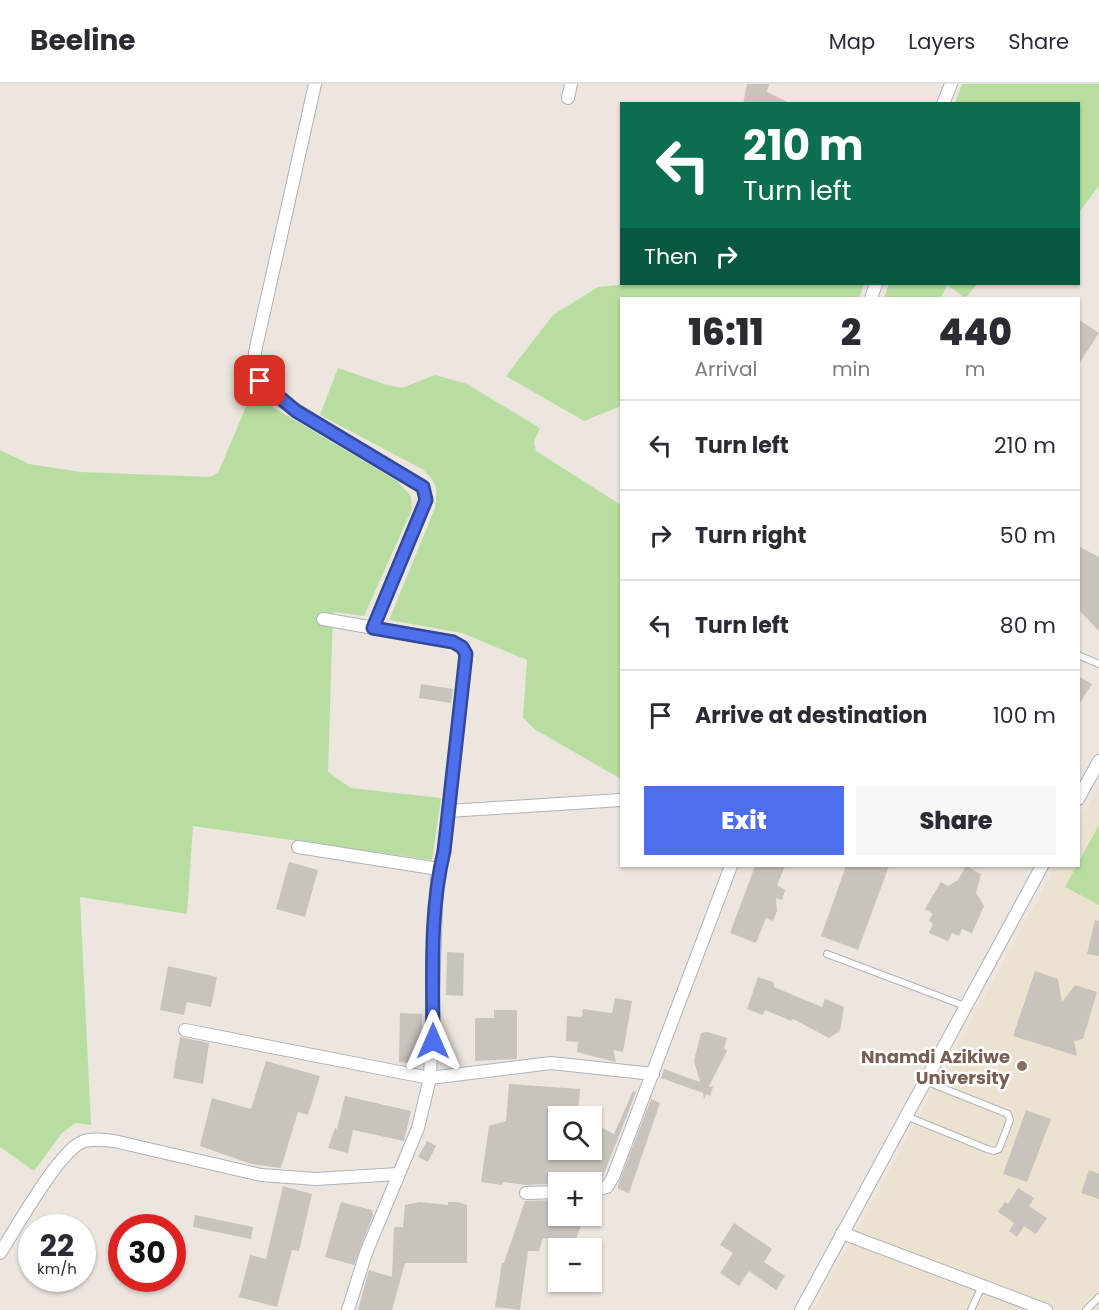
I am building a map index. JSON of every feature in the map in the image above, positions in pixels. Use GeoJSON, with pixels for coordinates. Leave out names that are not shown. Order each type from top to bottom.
{"type":"FeatureCollection","features":[{"type":"Feature","properties":{"kind":"street"},"geometry":{"type":"LineString","coordinates":[[315,84],[255,352],[255,367],[260,381],[278,399],[423,487],[426,500],[373,628]]}},
{"type":"Feature","properties":{"kind":"street"},"geometry":{"type":"LineString","coordinates":[[568,98],[571,84]]}},
{"type":"Feature","properties":{"kind":"street"},"geometry":{"type":"LineString","coordinates":[[944,102],[951,84]]}},
{"type":"Feature","properties":{"kind":"street"},"geometry":{"type":"LineString","coordinates":[[323,619],[453,642],[462,647],[466,654],[439,869],[433,941],[433,1041],[430,1078],[418,1128],[366,1253],[348,1310]]}},
{"type":"Feature","properties":{"kind":"street"},"geometry":{"type":"LineString","coordinates":[[1080,795],[1099,761]]}},
{"type":"Feature","properties":{"kind":"street"},"geometry":{"type":"LineString","coordinates":[[448,811],[620,800]]}},
{"type":"Feature","properties":{"kind":"street"},"geometry":{"type":"LineString","coordinates":[[298,847],[439,869]]}},
{"type":"Feature","properties":{"kind":"street"},"geometry":{"type":"LineString","coordinates":[[602,1188],[607,1187],[613,1177],[731,867]]}},
{"type":"Feature","properties":{"kind":"street"},"geometry":{"type":"LineString","coordinates":[[801,1310],[1041,867]]}},
{"type":"Feature","properties":{"kind":"street"},"geometry":{"type":"LineString","coordinates":[[185,1030],[430,1078],[551,1063],[653,1074]]}},
{"type":"Feature","properties":{"kind":"street"},"geometry":{"type":"LineString","coordinates":[[0,1253],[64,1156],[81,1142],[114,1141],[227,1168],[286,1178],[398,1174]]}},
{"type":"Feature","properties":{"kind":"street"},"geometry":{"type":"LineString","coordinates":[[526,1193],[548,1192]]}},
{"type":"Feature","properties":{"kind":"street"},"geometry":{"type":"LineString","coordinates":[[842,1233],[1046,1310]]}},
{"type":"Feature","properties":{"kind":"lane"},"geometry":{"type":"LineString","coordinates":[[1080,656],[1099,664]]}},
{"type":"Feature","properties":{"kind":"lane"},"geometry":{"type":"LineString","coordinates":[[827,954],[965,1006]]}},
{"type":"Feature","properties":{"kind":"lane"},"geometry":{"type":"LineString","coordinates":[[906,1116],[987,1149],[994,1151],[999,1149],[1010,1120],[1008,1114],[924,1081]]}},
{"type":"Feature","properties":{"kind":"lane"},"geometry":{"type":"LineString","coordinates":[[970,1310],[982,1286]]}},
{"type":"Feature","properties":{"kind":"lane"},"geometry":{"type":"LineString","coordinates":[[1086,1310],[1099,1297]]}},
{"type":"Feature","properties":{"kind":"shaded area","name":"Nnamdi Azikiwe University"},"geometry":{"type":"Polygon","coordinates":[[[1099,785],[1099,1310],[813,1310],[1055,867],[1080,867],[1080,821],[1099,785]]]}},
{"type":"Feature","properties":{"kind":"green space"},"geometry":{"type":"Polygon","coordinates":[[[962,84],[1099,84],[1099,186],[1080,211],[1080,102],[955,102],[962,84]]]}},
{"type":"Feature","properties":{"kind":"green space"},"geometry":{"type":"Polygon","coordinates":[[[620,285],[864,285],[859,297],[620,297],[620,406],[584,421],[506,376],[553,315],[598,287],[620,285]]]}},
{"type":"Feature","properties":{"kind":"green space"},"geometry":{"type":"Polygon","coordinates":[[[889,285],[947,285],[941,297],[884,297],[889,285]]]}},
{"type":"Feature","properties":{"kind":"green space"},"geometry":{"type":"Polygon","coordinates":[[[947,285],[976,285],[964,297],[947,285]]]}},
{"type":"Feature","properties":{"kind":"green space"},"geometry":{"type":"Polygon","coordinates":[[[338,368],[402,388],[435,375],[467,384],[540,428],[534,442],[536,451],[620,504],[620,778],[536,730],[523,718],[527,660],[462,633],[389,620],[435,508],[435,486],[431,477],[422,469],[320,415],[338,368]]]}},
{"type":"Feature","properties":{"kind":"green space"},"geometry":{"type":"Polygon","coordinates":[[[250,397],[261,400],[397,481],[411,496],[412,509],[364,616],[333,612],[328,772],[351,788],[441,798],[432,860],[193,826],[187,914],[80,897],[91,1125],[75,1123],[62,1133],[34,1171],[0,1147],[0,450],[29,464],[81,472],[210,477],[218,473],[250,397]]]}},
{"type":"Feature","properties":{"kind":"green space"},"geometry":{"type":"Polygon","coordinates":[[[1099,825],[1099,905],[1065,887],[1076,867],[1080,867],[1080,860],[1099,825]]]}},
{"type":"Feature","properties":{"kind":"building"},"geometry":{"type":"Polygon","coordinates":[[[747,84],[769,84],[767,92],[788,102],[743,102],[747,84]]]}},
{"type":"Feature","properties":{"kind":"building"},"geometry":{"type":"Polygon","coordinates":[[[1080,320],[1099,333],[1080,362],[1080,320]]]}},
{"type":"Feature","properties":{"kind":"building"},"geometry":{"type":"Polygon","coordinates":[[[1080,547],[1099,557],[1099,631],[1080,611],[1080,547]]]}},
{"type":"Feature","properties":{"kind":"building"},"geometry":{"type":"Polygon","coordinates":[[[1080,677],[1092,684],[1080,703],[1080,677]]]}},
{"type":"Feature","properties":{"kind":"building"},"geometry":{"type":"Polygon","coordinates":[[[421,684],[453,689],[451,703],[419,698],[421,684]]]}},
{"type":"Feature","properties":{"kind":"building"},"geometry":{"type":"Polygon","coordinates":[[[289,862],[318,870],[305,917],[276,909],[289,862]]]}},
{"type":"Feature","properties":{"kind":"building"},"geometry":{"type":"Polygon","coordinates":[[[755,867],[785,867],[777,885],[785,890],[782,900],[776,898],[777,911],[773,921],[766,918],[756,943],[730,933],[755,867]]]}},
{"type":"Feature","properties":{"kind":"building"},"geometry":{"type":"Polygon","coordinates":[[[846,867],[889,867],[858,950],[821,936],[846,867]]]}},
{"type":"Feature","properties":{"kind":"building"},"geometry":{"type":"Polygon","coordinates":[[[965,867],[981,874],[976,893],[984,906],[972,933],[962,929],[959,936],[952,933],[948,941],[929,933],[933,924],[929,920],[933,914],[925,909],[941,882],[948,886],[958,880],[965,867]]]}},
{"type":"Feature","properties":{"kind":"building"},"geometry":{"type":"Polygon","coordinates":[[[1095,920],[1099,921],[1099,956],[1087,954],[1095,920]]]}},
{"type":"Feature","properties":{"kind":"building"},"geometry":{"type":"Polygon","coordinates":[[[447,952],[464,953],[463,996],[446,995],[447,952]]]}},
{"type":"Feature","properties":{"kind":"building"},"geometry":{"type":"Polygon","coordinates":[[[168,966],[217,977],[211,1007],[187,1002],[184,1015],[160,1010],[168,966]]]}},
{"type":"Feature","properties":{"kind":"building"},"geometry":{"type":"Polygon","coordinates":[[[1035,971],[1058,979],[1062,1002],[1075,985],[1097,992],[1083,1039],[1074,1041],[1077,1056],[1013,1036],[1035,971]]]}},
{"type":"Feature","properties":{"kind":"building"},"geometry":{"type":"Polygon","coordinates":[[[758,977],[773,982],[774,987],[822,1007],[825,999],[844,1007],[840,1031],[829,1038],[793,1019],[791,1021],[765,1010],[763,1015],[747,1009],[758,977]]]}},
{"type":"Feature","properties":{"kind":"building"},"geometry":{"type":"Polygon","coordinates":[[[615,998],[632,1001],[623,1052],[613,1050],[616,1062],[577,1052],[578,1042],[566,1041],[567,1016],[582,1017],[583,1009],[612,1013],[615,998]]]}},
{"type":"Feature","properties":{"kind":"building"},"geometry":{"type":"Polygon","coordinates":[[[494,1010],[517,1010],[517,1059],[475,1061],[475,1018],[494,1018],[494,1010]]]}},
{"type":"Feature","properties":{"kind":"building"},"geometry":{"type":"Polygon","coordinates":[[[400,1013],[422,1014],[421,1063],[399,1062],[400,1013]]]}},
{"type":"Feature","properties":{"kind":"building"},"geometry":{"type":"Polygon","coordinates":[[[707,1032],[727,1038],[724,1048],[727,1051],[709,1086],[713,1087],[710,1096],[706,1094],[704,1099],[703,1093],[661,1078],[664,1069],[700,1082],[694,1061],[701,1033],[707,1032]]]}},
{"type":"Feature","properties":{"kind":"building"},"geometry":{"type":"Polygon","coordinates":[[[180,1037],[209,1043],[203,1084],[173,1078],[180,1037]]]}},
{"type":"Feature","properties":{"kind":"building"},"geometry":{"type":"Polygon","coordinates":[[[266,1061],[320,1076],[308,1115],[298,1112],[281,1168],[251,1164],[200,1146],[212,1098],[251,1109],[266,1061]]]}},
{"type":"Feature","properties":{"kind":"building"},"geometry":{"type":"Polygon","coordinates":[[[509,1084],[580,1089],[579,1106],[548,1106],[548,1160],[602,1160],[602,1128],[614,1134],[633,1091],[636,1092],[602,1179],[602,1172],[548,1172],[548,1184],[526,1185],[503,1182],[502,1185],[481,1182],[489,1126],[506,1121],[509,1084]]]}},
{"type":"Feature","properties":{"kind":"building"},"geometry":{"type":"Polygon","coordinates":[[[345,1096],[411,1111],[404,1141],[353,1130],[348,1153],[328,1148],[335,1128],[337,1129],[345,1096]]]}},
{"type":"Feature","properties":{"kind":"building"},"geometry":{"type":"Polygon","coordinates":[[[651,1099],[660,1103],[629,1193],[618,1189],[618,1185],[651,1099]]]}},
{"type":"Feature","properties":{"kind":"building"},"geometry":{"type":"Polygon","coordinates":[[[1026,1110],[1051,1119],[1027,1182],[1003,1174],[1026,1110]]]}},
{"type":"Feature","properties":{"kind":"building"},"geometry":{"type":"Polygon","coordinates":[[[427,1141],[436,1146],[428,1162],[418,1157],[427,1141]]]}},
{"type":"Feature","properties":{"kind":"building"},"geometry":{"type":"Polygon","coordinates":[[[1089,1170],[1099,1174],[1099,1199],[1081,1193],[1089,1170]]]}},
{"type":"Feature","properties":{"kind":"building"},"geometry":{"type":"Polygon","coordinates":[[[283,1186],[312,1194],[299,1251],[292,1250],[277,1307],[239,1297],[250,1255],[266,1259],[283,1186]]]}},
{"type":"Feature","properties":{"kind":"building"},"geometry":{"type":"Polygon","coordinates":[[[1018,1188],[1034,1198],[1029,1206],[1047,1218],[1036,1234],[1024,1226],[1017,1237],[1009,1231],[1014,1223],[998,1212],[1005,1202],[1008,1204],[1018,1188]]]}},
{"type":"Feature","properties":{"kind":"building"},"geometry":{"type":"Polygon","coordinates":[[[548,1200],[548,1226],[581,1226],[576,1238],[543,1238],[539,1251],[528,1251],[520,1310],[495,1307],[502,1263],[504,1263],[525,1201],[548,1200]]]}},
{"type":"Feature","properties":{"kind":"building"},"geometry":{"type":"Polygon","coordinates":[[[341,1202],[372,1210],[373,1215],[354,1265],[325,1257],[341,1202]]]}},
{"type":"Feature","properties":{"kind":"building"},"geometry":{"type":"Polygon","coordinates":[[[420,1202],[448,1205],[448,1202],[458,1202],[467,1205],[467,1263],[405,1263],[392,1310],[358,1310],[369,1270],[392,1277],[394,1227],[403,1227],[405,1205],[420,1202]]]}},
{"type":"Feature","properties":{"kind":"building"},"geometry":{"type":"Polygon","coordinates":[[[195,1215],[253,1227],[251,1239],[193,1227],[195,1215]]]}},
{"type":"Feature","properties":{"kind":"building"},"geometry":{"type":"Polygon","coordinates":[[[734,1223],[772,1249],[764,1262],[785,1276],[776,1290],[749,1271],[739,1286],[720,1273],[733,1253],[720,1245],[734,1223]]]}},
{"type":"Feature","properties":{"kind":"place","name":"Nnamdi Azikiwe University"},"geometry":{"type":"Point","coordinates":[1022,1066]}},
{"type":"Feature","properties":{"kind":"route"},"geometry":{"type":"LineString","coordinates":[[260,381],[278,399],[296,411],[402,472],[423,487],[426,500],[373,628],[453,642],[462,647],[466,654],[444,851],[437,878],[433,941],[433,1041]]}}]}
